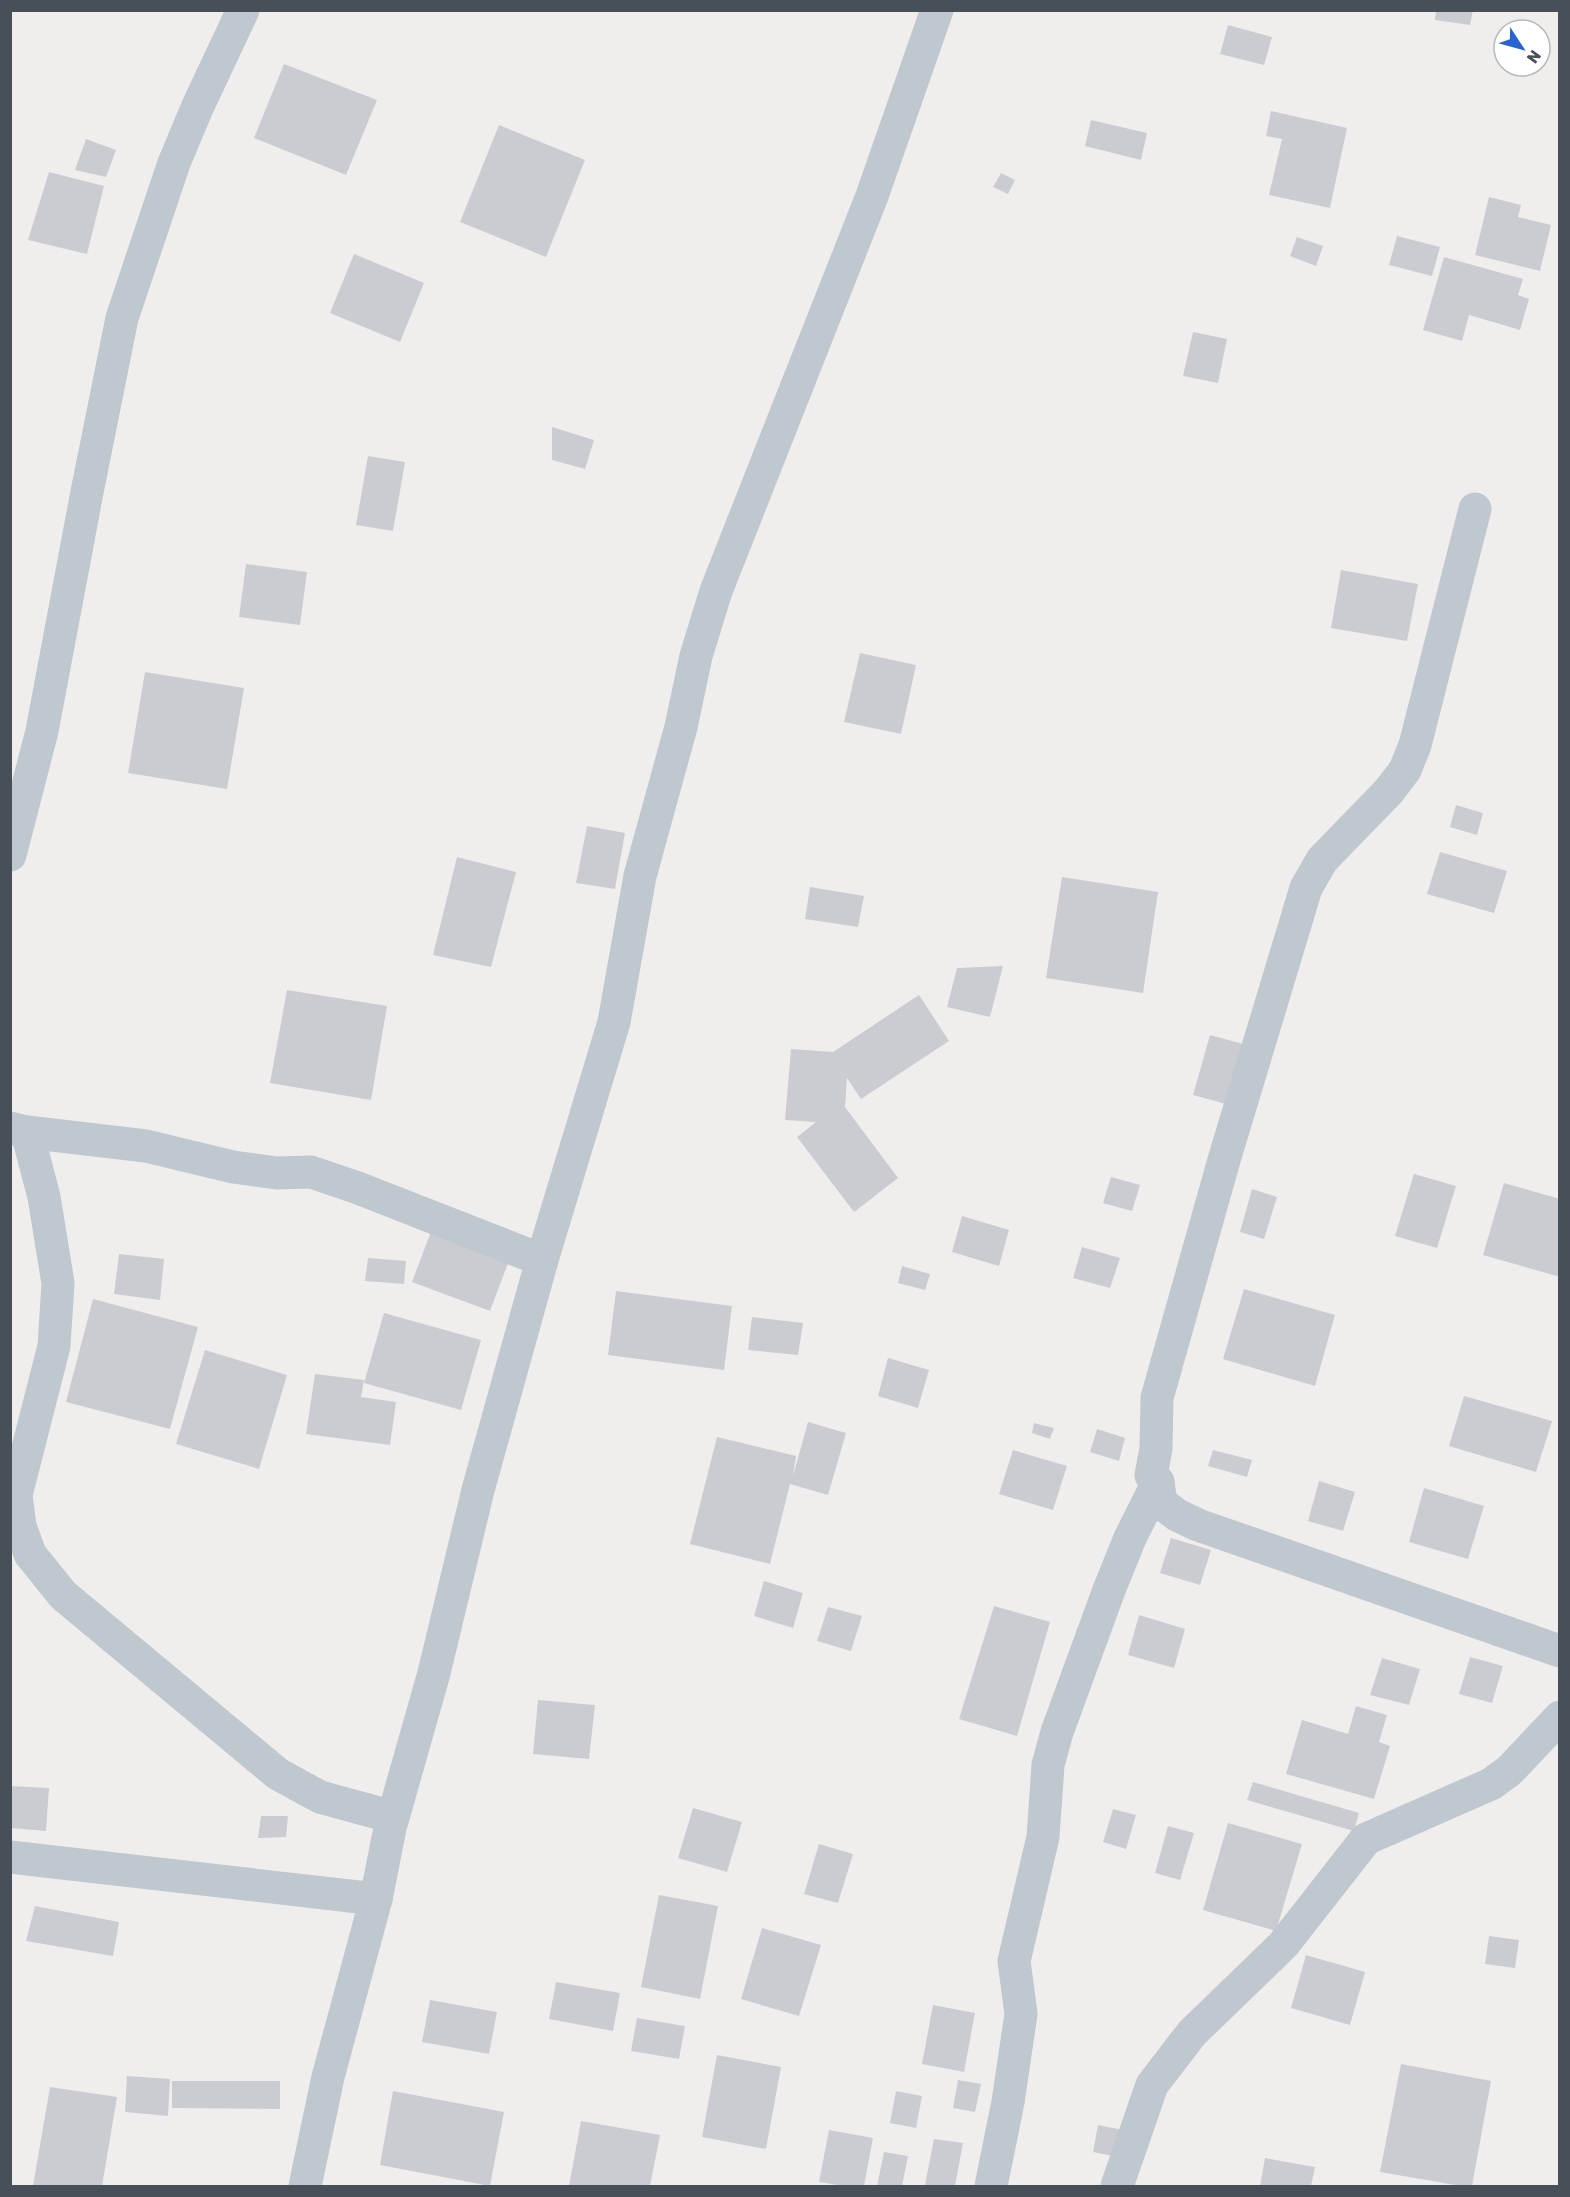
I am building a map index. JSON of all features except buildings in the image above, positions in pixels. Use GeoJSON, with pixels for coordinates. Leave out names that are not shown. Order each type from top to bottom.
{"type":"FeatureCollection","features":[{"type":"Feature","properties":{"kind":"street"},"geometry":{"type":"LineString","coordinates":[[10,855],[42,731],[122,318],[174,163],[243,10]]}},
{"type":"Feature","properties":{"kind":"street"},"geometry":{"type":"LineString","coordinates":[[305,2187],[328,2077],[376,1899],[393,1817],[431,1683],[478,1490],[542,1260],[614,1022],[640,876],[681,727],[696,656],[716,591],[872,196],[937,10]]}},
{"type":"Feature","properties":{"kind":"street"},"geometry":{"type":"LineString","coordinates":[[1475,509],[1414,745],[1405,770],[1389,791],[1322,860],[1306,888],[1224,1160],[1157,1398],[1156,1449],[1151,1475],[1158,1482],[1161,1503],[1198,1525],[1560,1651]]}},
{"type":"Feature","properties":{"kind":"street"},"geometry":{"type":"LineString","coordinates":[[393,1817],[320,1797],[278,1774],[63,1595],[30,1554],[20,1526],[16,1495],[54,1346],[58,1283],[44,1197],[19,1130],[146,1146],[233,1167],[277,1173],[311,1172],[542,1260]]}},
{"type":"Feature","properties":{"kind":"street"},"geometry":{"type":"LineString","coordinates":[[991,2187],[1008,2102],[1021,2014],[1014,1961],[1043,1837],[1048,1765],[1057,1732],[1130,1538],[1158,1482]]}},
{"type":"Feature","properties":{"kind":"street"},"geometry":{"type":"LineString","coordinates":[[1117,2187],[1152,2085],[1192,2033],[1283,1945],[1366,1839],[1491,1784],[1509,1771],[1560,1717]]}},
{"type":"Feature","properties":{"kind":"street"},"geometry":{"type":"LineString","coordinates":[[10,1857],[376,1899]]}}]}
